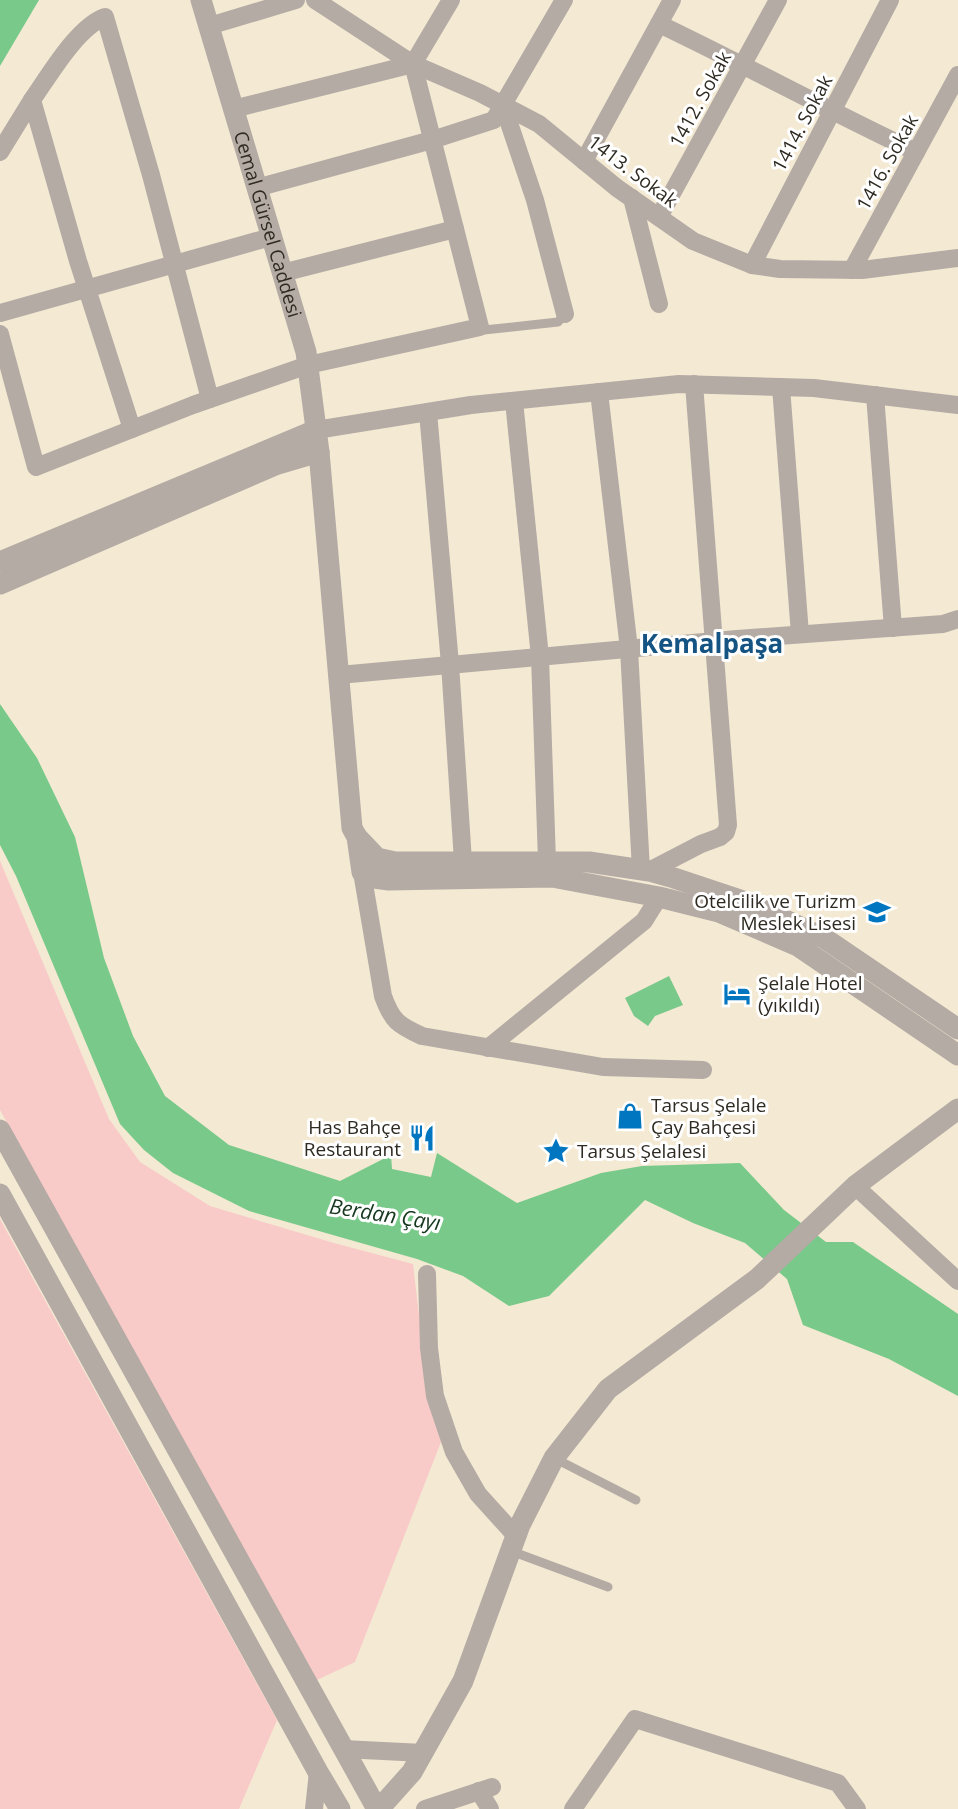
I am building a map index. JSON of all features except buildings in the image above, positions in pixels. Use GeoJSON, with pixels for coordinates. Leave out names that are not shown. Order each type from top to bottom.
{"type":"FeatureCollection","features":[{"type":"Feature","properties":{"kind":"street","name":"Cemal Gürsel Caddesi"},"geometry":{"type":"LineString","coordinates":[[201,0],[306,352],[319,452],[352,828],[357,837],[362,872]]}},
{"type":"Feature","properties":{"kind":"street"},"geometry":{"type":"LineString","coordinates":[[209,26],[296,0]]}},
{"type":"Feature","properties":{"kind":"street","name":"1413. Sokak"},"geometry":{"type":"LineString","coordinates":[[315,0],[413,64],[539,124],[632,198],[694,241],[752,265],[780,269],[852,270],[958,258]]}},
{"type":"Feature","properties":{"kind":"street"},"geometry":{"type":"LineString","coordinates":[[0,334],[36,467],[210,399],[308,365],[480,327],[413,64],[451,0]]}},
{"type":"Feature","properties":{"kind":"street"},"geometry":{"type":"LineString","coordinates":[[256,188],[432,140],[494,120],[564,0]]}},
{"type":"Feature","properties":{"kind":"street"},"geometry":{"type":"LineString","coordinates":[[584,161],[672,0]]}},
{"type":"Feature","properties":{"kind":"street","name":"1412. Sokak"},"geometry":{"type":"LineString","coordinates":[[659,217],[778,0]]}},
{"type":"Feature","properties":{"kind":"street","name":"1414. Sokak"},"geometry":{"type":"LineString","coordinates":[[752,265],[890,0]]}},
{"type":"Feature","properties":{"kind":"street"},"geometry":{"type":"LineString","coordinates":[[0,152],[32,100],[78,38],[96,20],[105,17],[210,399]]}},
{"type":"Feature","properties":{"kind":"street"},"geometry":{"type":"LineString","coordinates":[[659,24],[916,152]]}},
{"type":"Feature","properties":{"kind":"street"},"geometry":{"type":"LineString","coordinates":[[233,109],[413,64]]}},
{"type":"Feature","properties":{"kind":"street","name":"1416. Sokak"},"geometry":{"type":"LineString","coordinates":[[852,270],[958,75]]}},
{"type":"Feature","properties":{"kind":"street"},"geometry":{"type":"LineString","coordinates":[[32,100],[132,429]]}},
{"type":"Feature","properties":{"kind":"street"},"geometry":{"type":"LineString","coordinates":[[503,105],[535,200],[565,314]]}},
{"type":"Feature","properties":{"kind":"street"},"geometry":{"type":"LineString","coordinates":[[632,198],[659,304]]}},
{"type":"Feature","properties":{"kind":"street"},"geometry":{"type":"LineString","coordinates":[[282,274],[455,229]]}},
{"type":"Feature","properties":{"kind":"street"},"geometry":{"type":"LineString","coordinates":[[0,313],[271,237]]}},
{"type":"Feature","properties":{"kind":"street"},"geometry":{"type":"LineString","coordinates":[[0,562],[316,430],[514,401],[679,384],[814,388],[958,405]]}},
{"type":"Feature","properties":{"kind":"street"},"geometry":{"type":"LineString","coordinates":[[645,871],[720,837],[726,832],[728,825],[694,384]]}},
{"type":"Feature","properties":{"kind":"street"},"geometry":{"type":"LineString","coordinates":[[781,387],[800,634]]}},
{"type":"Feature","properties":{"kind":"street"},"geometry":{"type":"LineString","coordinates":[[599,392],[629,649],[645,871]]}},
{"type":"Feature","properties":{"kind":"street"},"geometry":{"type":"LineString","coordinates":[[875,395],[893,628]]}},
{"type":"Feature","properties":{"kind":"street"},"geometry":{"type":"LineString","coordinates":[[514,401],[540,657],[547,860]]}},
{"type":"Feature","properties":{"kind":"street"},"geometry":{"type":"LineString","coordinates":[[428,412],[450,664],[463,861]]}},
{"type":"Feature","properties":{"kind":"street"},"geometry":{"type":"LineString","coordinates":[[0,584],[275,465],[319,452]]}},
{"type":"Feature","properties":{"kind":"street"},"geometry":{"type":"LineString","coordinates":[[339,674],[943,624],[958,619]]}},
{"type":"Feature","properties":{"kind":"street"},"geometry":{"type":"LineString","coordinates":[[357,837],[377,858],[395,862],[589,862],[645,871],[749,903],[824,938],[958,1029]]}},
{"type":"Feature","properties":{"kind":"street"},"geometry":{"type":"LineString","coordinates":[[362,872],[374,878],[389,880],[552,877],[659,897],[719,912],[798,946],[958,1055]]}},
{"type":"Feature","properties":{"kind":"street"},"geometry":{"type":"LineString","coordinates":[[362,872],[383,996],[397,1025],[422,1036],[603,1067],[704,1070]]}},
{"type":"Feature","properties":{"kind":"street"},"geometry":{"type":"LineString","coordinates":[[488,1048],[644,920],[659,897]]}},
{"type":"Feature","properties":{"kind":"street"},"geometry":{"type":"LineString","coordinates":[[0,1130],[378,1809],[412,1772],[463,1681],[514,1543],[554,1458],[608,1390],[757,1279],[855,1186],[958,1110]]}},
{"type":"Feature","properties":{"kind":"street"},"geometry":{"type":"LineString","coordinates":[[855,1186],[958,1281]]}},
{"type":"Feature","properties":{"kind":"street"},"geometry":{"type":"LineString","coordinates":[[0,1194],[340,1809]]}},
{"type":"Feature","properties":{"kind":"street"},"geometry":{"type":"LineString","coordinates":[[427,1274],[429,1348],[435,1396],[454,1452],[478,1494],[514,1543]]}},
{"type":"Feature","properties":{"kind":"street"},"geometry":{"type":"LineString","coordinates":[[573,1809],[635,1719],[838,1783],[857,1809]]}},
{"type":"Feature","properties":{"kind":"street"},"geometry":{"type":"LineString","coordinates":[[343,1749],[423,1753]]}},
{"type":"Feature","properties":{"kind":"street"},"geometry":{"type":"LineString","coordinates":[[314,1809],[318,1772]]}},
{"type":"Feature","properties":{"kind":"street"},"geometry":{"type":"LineString","coordinates":[[426,1809],[486,1789],[490,1809]]}},
{"type":"Feature","properties":{"kind":"lane"},"geometry":{"type":"LineString","coordinates":[[480,327],[484,330],[558,322],[565,314]]}},
{"type":"Feature","properties":{"kind":"lane"},"geometry":{"type":"LineString","coordinates":[[554,1458],[636,1500]]}},
{"type":"Feature","properties":{"kind":"lane"},"geometry":{"type":"LineString","coordinates":[[514,1543],[608,1587]]}},
{"type":"Feature","properties":{"kind":"shaded area"},"geometry":{"type":"Polygon","coordinates":[[[0,861],[109,1119],[140,1162],[210,1206],[413,1264],[422,1342],[441,1442],[355,1662],[315,1681],[0,1110],[0,861]]]}},
{"type":"Feature","properties":{"kind":"shaded area"},"geometry":{"type":"Polygon","coordinates":[[[0,1219],[277,1720],[239,1809],[0,1809],[0,1219]]]}},
{"type":"Feature","properties":{"kind":"water"},"geometry":{"type":"Polygon","coordinates":[[[0,0],[39,0],[0,66],[0,0]]]}},
{"type":"Feature","properties":{"kind":"water","name":"Berdan Çayı"},"geometry":{"type":"Polygon","coordinates":[[[0,704],[37,758],[75,837],[104,958],[133,1036],[165,1096],[229,1145],[340,1181],[391,1155],[392,1169],[431,1177],[437,1153],[517,1203],[601,1173],[642,1166],[740,1163],[784,1210],[826,1242],[853,1242],[958,1314],[958,1396],[889,1359],[803,1325],[787,1279],[745,1243],[693,1223],[645,1200],[549,1296],[509,1306],[463,1276],[417,1259],[249,1211],[173,1173],[144,1150],[120,1124],[16,876],[0,845],[0,704]]]}},
{"type":"Feature","properties":{"kind":"water"},"geometry":{"type":"Polygon","coordinates":[[[669,976],[683,1005],[655,1016],[648,1026],[634,1016],[625,998],[669,976]]]}},
{"type":"Feature","properties":{"kind":"place","name":"Otelcilik ve Turizm Meslek Lisesi"},"geometry":{"type":"Point","coordinates":[877,912]}},
{"type":"Feature","properties":{"kind":"place","name":"Şelale Hotel (yıkıldı)"},"geometry":{"type":"Point","coordinates":[737,994]}},
{"type":"Feature","properties":{"kind":"place","name":"Tarsus Şelale Çay Bahçesi"},"geometry":{"type":"Point","coordinates":[630,1116]}},
{"type":"Feature","properties":{"kind":"place","name":"Has Bahçe Restaurant"},"geometry":{"type":"Point","coordinates":[422,1138]}},
{"type":"Feature","properties":{"kind":"place","name":"Tarsus Şelalesi"},"geometry":{"type":"Point","coordinates":[556,1151]}},
{"type":"Feature","properties":{"kind":"district","name":"Kemalpaşa"},"geometry":{"type":"Point","coordinates":[712,644]}}]}
